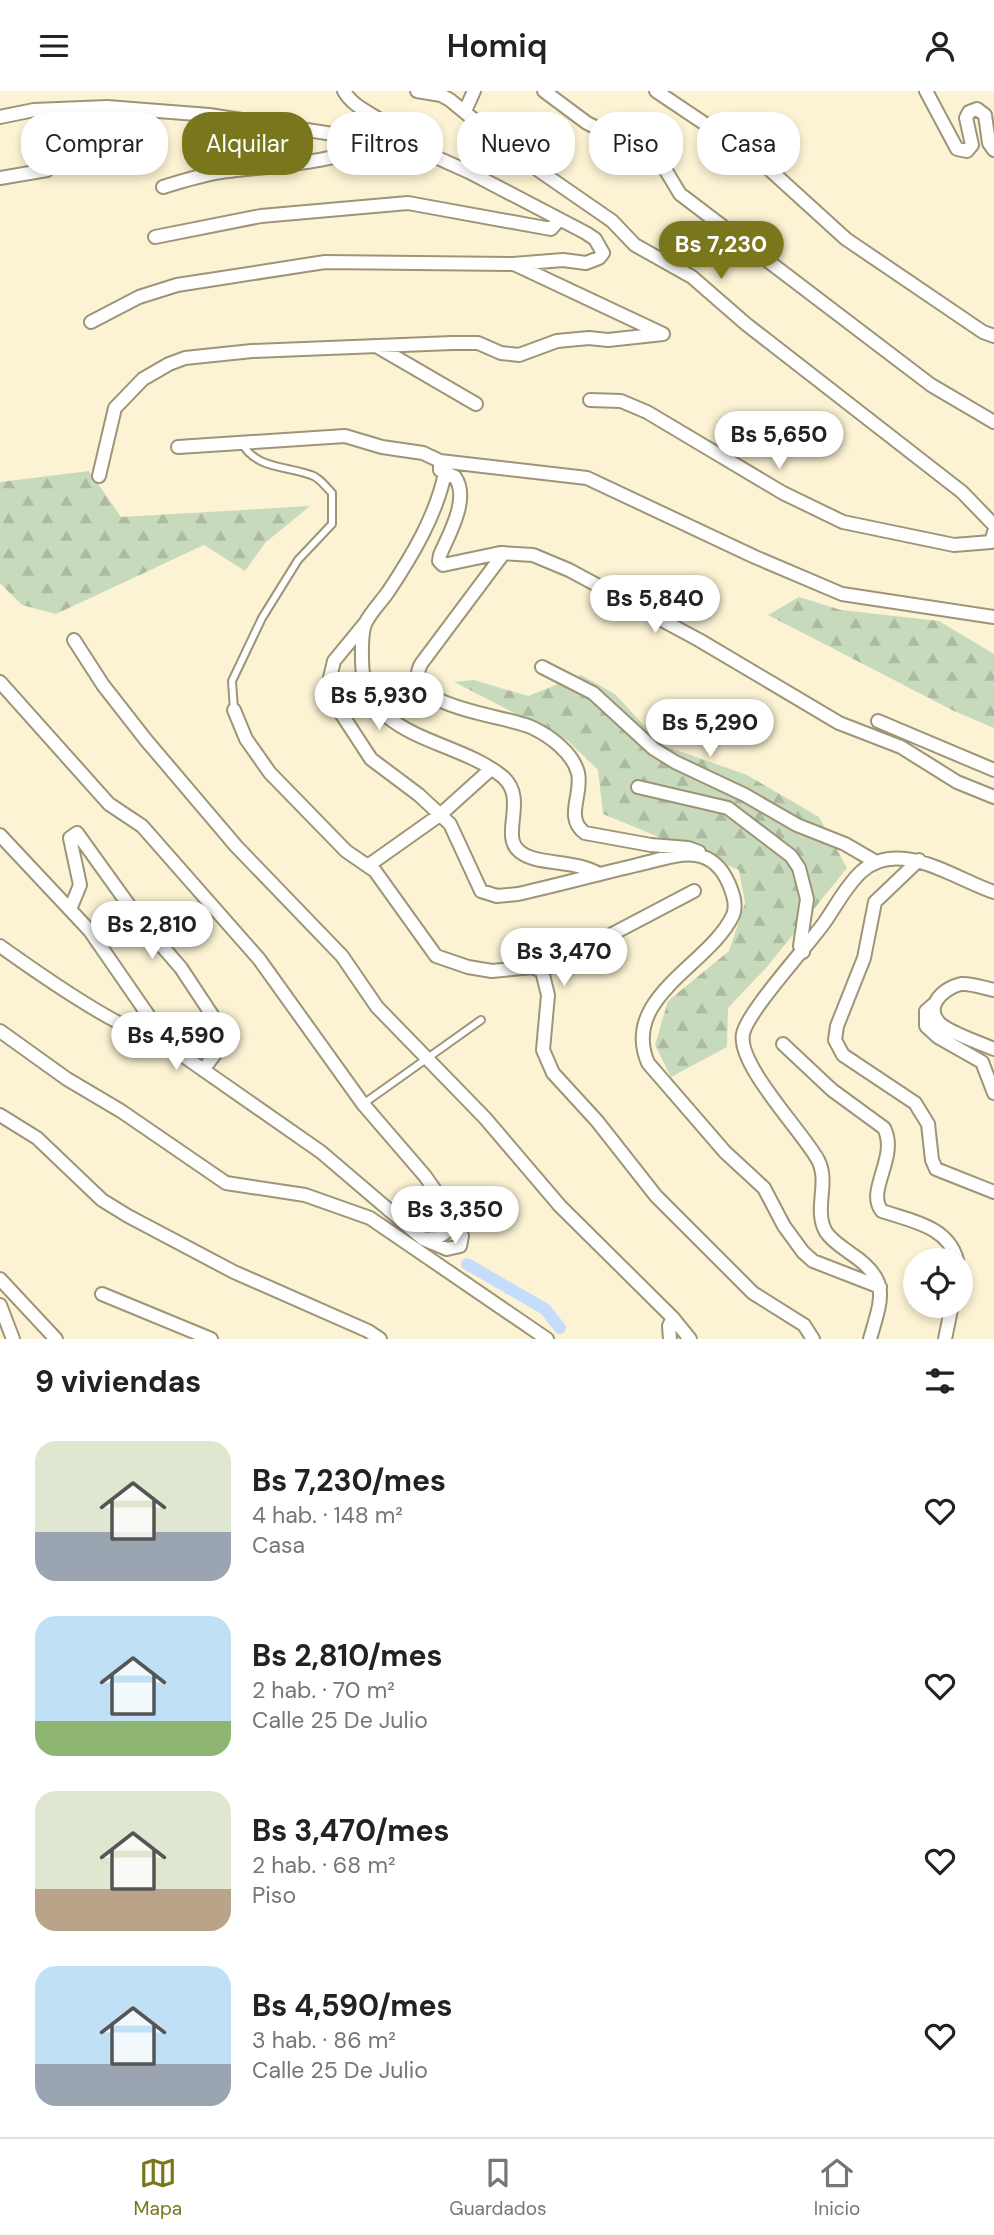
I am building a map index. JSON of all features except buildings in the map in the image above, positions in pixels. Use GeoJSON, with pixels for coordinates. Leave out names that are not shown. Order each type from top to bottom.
{"type":"FeatureCollection","features":[{"type":"Feature","properties":{"kind":"street"},"geometry":{"type":"LineString","coordinates":[[344,91],[366,112]]}},
{"type":"Feature","properties":{"kind":"street"},"geometry":{"type":"LineString","coordinates":[[417,91],[441,95],[465,111],[518,156],[612,221],[635,245],[692,277],[746,324],[962,492],[994,525]]}},
{"type":"Feature","properties":{"kind":"street"},"geometry":{"type":"LineString","coordinates":[[465,111],[474,91]]}},
{"type":"Feature","properties":{"kind":"street"},"geometry":{"type":"LineString","coordinates":[[544,91],[587,123],[619,139],[665,169],[680,194],[931,385],[994,422]]}},
{"type":"Feature","properties":{"kind":"street"},"geometry":{"type":"LineString","coordinates":[[656,91],[759,160],[846,239],[983,332],[994,336]]}},
{"type":"Feature","properties":{"kind":"street"},"geometry":{"type":"LineString","coordinates":[[926,91],[957,149],[967,151],[973,145],[966,118],[969,112],[977,109],[985,115],[989,143],[994,150]]}},
{"type":"Feature","properties":{"kind":"street"},"geometry":{"type":"LineString","coordinates":[[3,113],[107,107],[209,115],[327,133]]}},
{"type":"Feature","properties":{"kind":"street"},"geometry":{"type":"LineString","coordinates":[[163,187],[220,172],[327,157]]}},
{"type":"Feature","properties":{"kind":"street"},"geometry":{"type":"LineString","coordinates":[[91,321],[139,297],[177,285],[326,262],[513,264],[563,260],[586,263],[599,258],[603,253],[596,239],[443,161]]}},
{"type":"Feature","properties":{"kind":"street"},"geometry":{"type":"LineString","coordinates":[[0,178],[21,174]]}},
{"type":"Feature","properties":{"kind":"street"},"geometry":{"type":"LineString","coordinates":[[155,237],[261,216],[408,203],[551,229],[559,220]]}},
{"type":"Feature","properties":{"kind":"street"},"geometry":{"type":"LineString","coordinates":[[99,476],[115,408],[143,379],[185,358],[251,351],[478,343],[501,353],[519,355],[557,341],[589,338],[608,340],[663,334],[513,264]]}},
{"type":"Feature","properties":{"kind":"street"},"geometry":{"type":"LineString","coordinates":[[378,347],[476,404]]}},
{"type":"Feature","properties":{"kind":"street"},"geometry":{"type":"LineString","coordinates":[[590,400],[621,401],[647,411],[783,493],[843,522],[954,545],[991,542],[994,532]]}},
{"type":"Feature","properties":{"kind":"street"},"geometry":{"type":"LineString","coordinates":[[178,447],[345,436],[399,451],[425,453],[457,479],[460,493],[456,517],[440,555],[440,563],[449,565],[504,553],[533,555],[569,570],[699,640],[839,723],[901,747],[957,782],[994,797]]}},
{"type":"Feature","properties":{"kind":"street"},"geometry":{"type":"LineString","coordinates":[[442,467],[587,478],[755,557],[842,594],[994,617]]}},
{"type":"Feature","properties":{"kind":"street"},"geometry":{"type":"LineString","coordinates":[[442,467],[438,501],[422,533],[391,587],[334,661],[329,682],[332,695],[349,729],[371,759],[441,814],[455,832],[476,884],[489,895],[518,894],[668,858],[703,855]]}},
{"type":"Feature","properties":{"kind":"street"},"geometry":{"type":"LineString","coordinates":[[504,553],[421,664],[417,673],[419,686],[431,697],[445,703],[519,722],[551,739],[574,763],[579,775],[575,815],[578,828],[585,833],[651,845],[688,848],[703,855],[721,870],[733,894],[735,909],[724,930],[656,998],[645,1028],[642,1050],[648,1063],[705,1130],[764,1188],[784,1226],[803,1252],[813,1261],[862,1277],[880,1287]]}},
{"type":"Feature","properties":{"kind":"street"},"geometry":{"type":"LineString","coordinates":[[366,622],[363,682],[375,704],[402,729],[491,769],[512,789],[515,798],[512,833],[515,847],[521,853],[532,858],[584,865],[599,874]]}},
{"type":"Feature","properties":{"kind":"street"},"geometry":{"type":"LineString","coordinates":[[74,639],[103,685],[146,740],[236,846],[342,956],[377,1007],[485,1118],[560,1206],[673,1318],[690,1339]]}},
{"type":"Feature","properties":{"kind":"street"},"geometry":{"type":"LineString","coordinates":[[542,667],[567,678],[599,698],[664,756],[746,795],[797,825],[845,844],[876,862]]}},
{"type":"Feature","properties":{"kind":"street"},"geometry":{"type":"LineString","coordinates":[[0,682],[109,804],[142,826],[240,937],[363,1104],[425,1176],[451,1213],[462,1235],[460,1246],[447,1249],[394,1225],[305,1195],[230,1185],[121,1111],[67,1079],[0,1031]]}},
{"type":"Feature","properties":{"kind":"street"},"geometry":{"type":"LineString","coordinates":[[234,710],[246,739],[270,773],[346,851],[369,865],[436,956],[468,967],[492,971],[532,967],[542,971],[694,891]]}},
{"type":"Feature","properties":{"kind":"street"},"geometry":{"type":"LineString","coordinates":[[878,721],[994,770]]}},
{"type":"Feature","properties":{"kind":"street"},"geometry":{"type":"LineString","coordinates":[[369,865],[441,814],[491,769]]}},
{"type":"Feature","properties":{"kind":"street"},"geometry":{"type":"LineString","coordinates":[[638,787],[728,808],[791,856],[799,868],[807,899],[800,946],[803,952]]}},
{"type":"Feature","properties":{"kind":"street"},"geometry":{"type":"LineString","coordinates":[[71,907],[80,885],[71,844],[71,835],[77,833],[141,922],[181,968],[216,1021],[219,1036],[215,1054],[204,1070]]}},
{"type":"Feature","properties":{"kind":"street"},"geometry":{"type":"LineString","coordinates":[[0,835],[4,844],[71,907],[164,1038],[182,1055],[321,1152],[394,1225],[547,1339]]}},
{"type":"Feature","properties":{"kind":"street"},"geometry":{"type":"LineString","coordinates":[[870,1339],[879,1311],[880,1287],[874,1271],[838,1245],[825,1230],[820,1209],[820,1165],[781,1111],[745,1052],[742,1040],[747,1022],[803,952],[855,878],[876,862],[890,858],[919,860],[994,892]]}},
{"type":"Feature","properties":{"kind":"street"},"geometry":{"type":"LineString","coordinates":[[919,860],[875,902],[864,958],[837,1026],[835,1040],[843,1055],[915,1103],[928,1124],[932,1160],[936,1169],[994,1192]]}},
{"type":"Feature","properties":{"kind":"street"},"geometry":{"type":"LineString","coordinates":[[0,946],[115,1019],[147,1036],[164,1038]]}},
{"type":"Feature","properties":{"kind":"street"},"geometry":{"type":"LineString","coordinates":[[542,971],[548,995],[543,1050],[554,1073],[656,1196],[753,1293],[804,1325],[813,1339]]}},
{"type":"Feature","properties":{"kind":"street"},"geometry":{"type":"LineString","coordinates":[[994,990],[964,983],[944,990],[926,1011],[926,1026],[938,1037],[982,1062],[994,1093]]}},
{"type":"Feature","properties":{"kind":"street"},"geometry":{"type":"LineString","coordinates":[[934,1004],[935,1015],[943,1025],[994,1049]]}},
{"type":"Feature","properties":{"kind":"street"},"geometry":{"type":"LineString","coordinates":[[783,1044],[832,1090],[884,1128],[890,1151],[877,1192],[878,1206],[882,1211],[936,1231],[953,1248]]}},
{"type":"Feature","properties":{"kind":"street"},"geometry":{"type":"LineString","coordinates":[[0,1115],[37,1139],[102,1199],[128,1216],[234,1272],[368,1331],[380,1339]]}},
{"type":"Feature","properties":{"kind":"street"},"geometry":{"type":"LineString","coordinates":[[423,1239],[443,1235],[449,1228],[451,1213]]}},
{"type":"Feature","properties":{"kind":"street"},"geometry":{"type":"LineString","coordinates":[[0,1279],[56,1339]]}},
{"type":"Feature","properties":{"kind":"street"},"geometry":{"type":"LineString","coordinates":[[102,1294],[211,1339]]}},
{"type":"Feature","properties":{"kind":"street"},"geometry":{"type":"LineString","coordinates":[[0,1305],[13,1339]]}},
{"type":"Feature","properties":{"kind":"street"},"geometry":{"type":"LineString","coordinates":[[670,1339],[669,1326],[673,1318]]}},
{"type":"Feature","properties":{"kind":"street"},"geometry":{"type":"LineString","coordinates":[[946,1339],[950,1318]]}},
{"type":"Feature","properties":{"kind":"lane"},"geometry":{"type":"LineString","coordinates":[[234,710],[232,681],[262,618],[298,560],[332,524],[332,493],[314,475],[273,466],[257,458],[242,443]]}},
{"type":"Feature","properties":{"kind":"lane"},"geometry":{"type":"LineString","coordinates":[[363,1104],[481,1020]]}},
{"type":"Feature","properties":{"kind":"green space"},"geometry":{"type":"Polygon","coordinates":[[[89,471],[121,517],[310,506],[265,543],[245,571],[204,545],[56,614],[22,605],[0,583],[0,482],[89,471]]]}},
{"type":"Feature","properties":{"kind":"green space"},"geometry":{"type":"Polygon","coordinates":[[[799,597],[841,610],[939,621],[994,654],[994,728],[954,711],[768,615],[799,597]]]}},
{"type":"Feature","properties":{"kind":"green space"},"geometry":{"type":"Polygon","coordinates":[[[581,675],[615,694],[662,745],[747,775],[819,817],[847,868],[766,968],[728,1008],[727,1047],[671,1077],[655,1045],[668,1001],[729,951],[745,903],[739,870],[603,814],[598,770],[567,740],[454,682],[474,680],[528,696],[581,675]]]}},
{"type":"Feature","properties":{"kind":"waterway"},"geometry":{"type":"LineString","coordinates":[[467,1264],[545,1309],[560,1328]]}}]}
